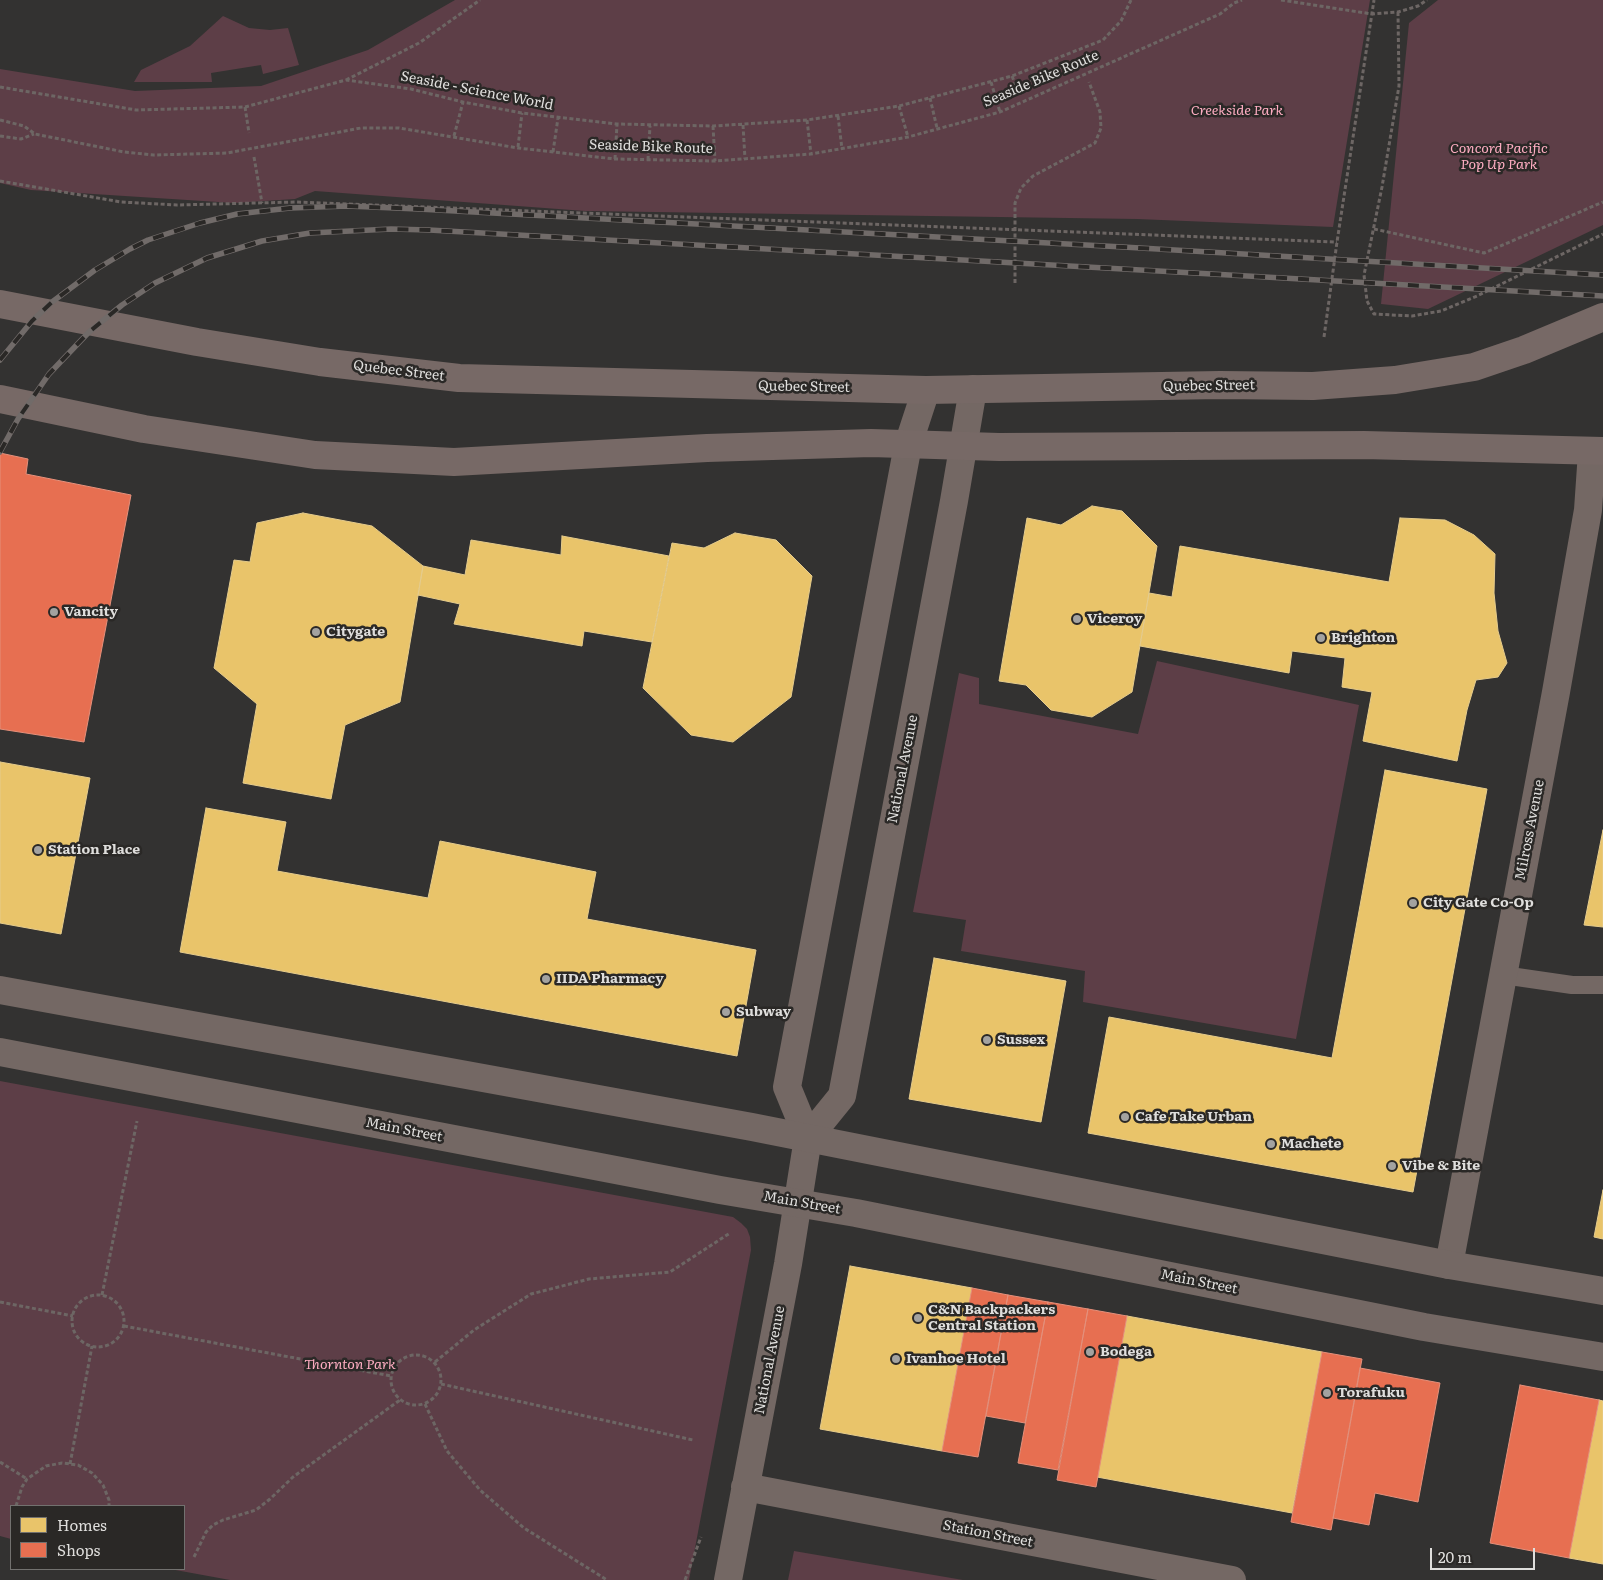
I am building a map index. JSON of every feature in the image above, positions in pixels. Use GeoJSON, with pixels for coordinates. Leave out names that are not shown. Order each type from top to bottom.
{"type":"FeatureCollection","features":[{"type":"Feature","properties":{"kind":"main road","name":"Quebec Street"},"geometry":{"type":"LineString","coordinates":[[0,304],[197,342],[320,362],[459,378],[926,390],[1313,386],[1395,380],[1474,367],[1524,350],[1603,317]]}},
{"type":"Feature","properties":{"kind":"main road"},"geometry":{"type":"LineString","coordinates":[[0,399],[144,429],[316,455],[454,462],[707,448],[871,443],[963,446],[1364,445],[1598,452]]}},
{"type":"Feature","properties":{"kind":"street","name":"National Avenue"},"geometry":{"type":"LineString","coordinates":[[728,1580],[799,1202],[808,1138],[842,1096],[973,389]]}},
{"type":"Feature","properties":{"kind":"street"},"geometry":{"type":"LineString","coordinates":[[808,1138],[787,1087],[908,444],[926,390]]}},
{"type":"Feature","properties":{"kind":"street","name":"Milross Avenue"},"geometry":{"type":"LineString","coordinates":[[1449,1265],[1554,701],[1598,452]]}},
{"type":"Feature","properties":{"kind":"street"},"geometry":{"type":"LineString","coordinates":[[0,990],[808,1138],[1449,1265],[1603,1291]]}},
{"type":"Feature","properties":{"kind":"street","name":"Main Street"},"geometry":{"type":"LineString","coordinates":[[0,1052],[701,1186],[799,1202],[1424,1327],[1603,1357]]}},
{"type":"Feature","properties":{"kind":"street","name":"Station Street"},"geometry":{"type":"LineString","coordinates":[[745,1487],[1232,1580]]}},
{"type":"Feature","properties":{"kind":"lane"},"geometry":{"type":"LineString","coordinates":[[1503,975],[1572,986],[1603,985]]}},
{"type":"Feature","properties":{"kind":"path"},"geometry":{"type":"LineString","coordinates":[[346,80],[419,43],[480,0]]}},
{"type":"Feature","properties":{"kind":"path","name":"Seaside - Science World"},"geometry":{"type":"LineString","coordinates":[[0,87],[136,110],[245,108],[346,80],[411,89],[462,102],[558,118],[650,126],[743,125],[807,120],[899,106],[1012,76],[1103,40],[1121,21],[1131,0]]}},
{"type":"Feature","properties":{"kind":"path","name":"Seaside Bike Route"},"geometry":{"type":"LineString","coordinates":[[0,120],[24,126],[35,134],[124,152],[154,155],[227,153],[361,128],[399,128],[518,148],[615,159],[715,161],[811,154],[908,137],[1000,112],[1220,14],[1234,3],[1242,0]]}},
{"type":"Feature","properties":{"kind":"path"},"geometry":{"type":"LineString","coordinates":[[1281,0],[1372,14],[1398,12],[1418,6],[1427,0]]}},
{"type":"Feature","properties":{"kind":"path"},"geometry":{"type":"LineString","coordinates":[[1324,337],[1374,0]]}},
{"type":"Feature","properties":{"kind":"path"},"geometry":{"type":"LineString","coordinates":[[1398,12],[1399,86],[1364,275],[1366,301],[1374,314],[1412,316],[1441,311],[1477,296],[1603,234]]}},
{"type":"Feature","properties":{"kind":"path"},"geometry":{"type":"LineString","coordinates":[[1012,76],[1016,86],[1088,58]]}},
{"type":"Feature","properties":{"kind":"path"},"geometry":{"type":"LineString","coordinates":[[991,82],[1000,112]]}},
{"type":"Feature","properties":{"kind":"path"},"geometry":{"type":"LineString","coordinates":[[1015,283],[1014,230],[1016,203],[1021,188],[1033,176],[1095,143],[1101,128],[1100,112],[1088,82]]}},
{"type":"Feature","properties":{"kind":"path"},"geometry":{"type":"LineString","coordinates":[[930,98],[937,128]]}},
{"type":"Feature","properties":{"kind":"path"},"geometry":{"type":"LineString","coordinates":[[454,136],[462,102]]}},
{"type":"Feature","properties":{"kind":"path"},"geometry":{"type":"LineString","coordinates":[[899,106],[908,137]]}},
{"type":"Feature","properties":{"kind":"path"},"geometry":{"type":"LineString","coordinates":[[245,108],[249,133]]}},
{"type":"Feature","properties":{"kind":"path"},"geometry":{"type":"LineString","coordinates":[[518,148],[522,113]]}},
{"type":"Feature","properties":{"kind":"path"},"geometry":{"type":"LineString","coordinates":[[838,116],[842,149]]}},
{"type":"Feature","properties":{"kind":"path"},"geometry":{"type":"LineString","coordinates":[[553,152],[558,118]]}},
{"type":"Feature","properties":{"kind":"path"},"geometry":{"type":"LineString","coordinates":[[807,120],[811,154]]}},
{"type":"Feature","properties":{"kind":"path"},"geometry":{"type":"LineString","coordinates":[[615,159],[617,124]]}},
{"type":"Feature","properties":{"kind":"path"},"geometry":{"type":"LineString","coordinates":[[743,125],[745,159]]}},
{"type":"Feature","properties":{"kind":"path"},"geometry":{"type":"LineString","coordinates":[[648,160],[650,126]]}},
{"type":"Feature","properties":{"kind":"path"},"geometry":{"type":"LineString","coordinates":[[713,126],[715,161]]}},
{"type":"Feature","properties":{"kind":"path","name":"Seaside Bike Route"},"geometry":{"type":"LineString","coordinates":[[0,136],[21,139],[35,134]]}},
{"type":"Feature","properties":{"kind":"path"},"geometry":{"type":"LineString","coordinates":[[254,156],[262,203]]}},
{"type":"Feature","properties":{"kind":"path"},"geometry":{"type":"LineString","coordinates":[[0,181],[121,202],[178,205],[296,202],[1337,242]]}},
{"type":"Feature","properties":{"kind":"path"},"geometry":{"type":"LineString","coordinates":[[1374,229],[1484,252],[1603,202]]}},
{"type":"Feature","properties":{"kind":"path"},"geometry":{"type":"LineString","coordinates":[[102,1295],[137,1121]]}},
{"type":"Feature","properties":{"kind":"path"},"geometry":{"type":"LineString","coordinates":[[435,1362],[474,1330],[531,1294],[589,1279],[670,1272],[730,1233]]}},
{"type":"Feature","properties":{"kind":"path"},"geometry":{"type":"LineString","coordinates":[[94,1295],[102,1295],[117,1302],[124,1317],[124,1326],[116,1341],[100,1347],[84,1343],[74,1331],[72,1324],[75,1308],[80,1302],[94,1295]]}},
{"type":"Feature","properties":{"kind":"path"},"geometry":{"type":"LineString","coordinates":[[0,1302],[73,1316]]}},
{"type":"Feature","properties":{"kind":"path"},"geometry":{"type":"LineString","coordinates":[[124,1326],[391,1376]]}},
{"type":"Feature","properties":{"kind":"path"},"geometry":{"type":"LineString","coordinates":[[70,1464],[92,1346]]}},
{"type":"Feature","properties":{"kind":"path"},"geometry":{"type":"LineString","coordinates":[[413,1355],[420,1355],[435,1362],[441,1376],[441,1384],[433,1400],[416,1406],[400,1400],[394,1393],[391,1384],[393,1368],[405,1357],[413,1355]]}},
{"type":"Feature","properties":{"kind":"path"},"geometry":{"type":"LineString","coordinates":[[441,1384],[693,1440]]}},
{"type":"Feature","properties":{"kind":"path"},"geometry":{"type":"LineString","coordinates":[[194,1557],[206,1532],[214,1525],[223,1520],[256,1510],[293,1477],[400,1400]]}},
{"type":"Feature","properties":{"kind":"path"},"geometry":{"type":"LineString","coordinates":[[425,1404],[447,1451],[480,1490],[524,1528],[607,1580]]}},
{"type":"Feature","properties":{"kind":"path"},"geometry":{"type":"LineString","coordinates":[[0,1462],[27,1479]]}},
{"type":"Feature","properties":{"kind":"path"},"geometry":{"type":"LineString","coordinates":[[16,1505],[22,1487],[27,1479],[46,1466],[62,1463],[78,1466],[92,1473],[103,1485],[109,1505]]}},
{"type":"Feature","properties":{"kind":"green space","name":"Creekside Park"},"geometry":{"type":"Polygon","coordinates":[[[455,0],[1370,0],[1333,227],[1137,219],[585,211],[315,191],[295,199],[234,203],[31,190],[0,183],[0,69],[135,91],[261,86],[368,50],[455,0]]]}},
{"type":"Feature","properties":{"kind":"green space","name":"Concord Pacific Pop Up Park"},"geometry":{"type":"Polygon","coordinates":[[[1438,0],[1603,0],[1603,225],[1428,309],[1381,304],[1409,23],[1438,0]]]}},
{"type":"Feature","properties":{"kind":"green space"},"geometry":{"type":"Polygon","coordinates":[[[223,16],[249,28],[270,30],[288,28],[299,65],[263,74],[261,65],[211,73],[212,82],[134,82],[141,70],[190,46],[223,16]]]}},
{"type":"Feature","properties":{"kind":"green space"},"geometry":{"type":"Polygon","coordinates":[[[1157,661],[1359,705],[1296,1039],[1083,1002],[1085,971],[961,951],[966,920],[913,912],[959,673],[979,678],[979,704],[1138,734],[1157,661]]]}},
{"type":"Feature","properties":{"kind":"green space","name":"Thornton Park"},"geometry":{"type":"Polygon","coordinates":[[[0,1081],[733,1217],[747,1229],[751,1250],[689,1580],[230,1580],[175,1570],[185,1570],[185,1505],[10,1505],[10,1539],[0,1536],[0,1081]]]}},
{"type":"Feature","properties":{"kind":"green space"},"geometry":{"type":"Polygon","coordinates":[[[794,1551],[963,1580],[788,1580],[794,1551]]]}},
{"type":"Feature","properties":{"kind":"building: Homes","name":"Viceroy"},"geometry":{"type":"Polygon","coordinates":[[[1092,506],[1122,511],[1157,546],[1132,692],[1092,717],[1051,710],[1026,685],[999,681],[1027,518],[1061,525],[1092,506]]]}},
{"type":"Feature","properties":{"kind":"building: Homes","name":"Citygate"},"geometry":{"type":"Polygon","coordinates":[[[303,513],[372,526],[423,566],[400,702],[345,725],[331,799],[243,783],[257,704],[214,668],[234,560],[250,562],[257,523],[303,513]]]}},
{"type":"Feature","properties":{"kind":"building: Homes","name":"Brighton"},"geometry":{"type":"Polygon","coordinates":[[[1400,518],[1445,520],[1474,535],[1495,554],[1494,593],[1498,631],[1507,663],[1498,677],[1476,680],[1467,710],[1457,761],[1363,741],[1372,692],[1342,687],[1345,658],[1292,651],[1289,673],[1140,646],[1149,593],[1172,597],[1180,546],[1389,582],[1400,518]]]}},
{"type":"Feature","properties":{"kind":"building: Homes"},"geometry":{"type":"Polygon","coordinates":[[[735,533],[776,540],[812,576],[791,697],[733,742],[691,735],[643,688],[672,543],[704,548],[735,533]]]}},
{"type":"Feature","properties":{"kind":"building: Homes"},"geometry":{"type":"Polygon","coordinates":[[[562,536],[669,556],[652,642],[584,631],[582,646],[454,624],[460,604],[418,595],[423,566],[465,575],[471,540],[561,555],[562,536]]]}},
{"type":"Feature","properties":{"kind":"building: Homes","name":"Station Place"},"geometry":{"type":"Polygon","coordinates":[[[0,762],[90,778],[61,934],[0,923],[0,762]]]}},
{"type":"Feature","properties":{"kind":"building: Homes","name":"City Gate Co-Op"},"geometry":{"type":"Polygon","coordinates":[[[1385,770],[1487,789],[1413,1192],[1088,1133],[1109,1017],[1332,1058],[1385,770]]]}},
{"type":"Feature","properties":{"kind":"building: Homes"},"geometry":{"type":"Polygon","coordinates":[[[206,808],[286,822],[277,871],[428,898],[440,841],[596,872],[587,919],[756,950],[737,1056],[180,952],[206,808]]]}},
{"type":"Feature","properties":{"kind":"building: Homes"},"geometry":{"type":"Polygon","coordinates":[[[1603,830],[1603,927],[1584,925],[1603,830]]]}},
{"type":"Feature","properties":{"kind":"building: Homes","name":"Sussex"},"geometry":{"type":"Polygon","coordinates":[[[934,958],[1066,981],[1041,1122],[909,1099],[934,958]]]}},
{"type":"Feature","properties":{"kind":"building: Homes"},"geometry":{"type":"Polygon","coordinates":[[[1603,1190],[1603,1239],[1594,1237],[1603,1190]]]}},
{"type":"Feature","properties":{"kind":"building: Homes","name":"Ivanhoe Hotel"},"geometry":{"type":"Polygon","coordinates":[[[850,1266],[972,1288],[942,1451],[820,1429],[850,1266]]]}},
{"type":"Feature","properties":{"kind":"building: Homes"},"geometry":{"type":"Polygon","coordinates":[[[1127,1316],[1322,1352],[1292,1513],[1097,1477],[1127,1316]]]}},
{"type":"Feature","properties":{"kind":"building: Homes"},"geometry":{"type":"Polygon","coordinates":[[[1599,1400],[1603,1401],[1603,1564],[1569,1558],[1599,1400]]]}},
{"type":"Feature","properties":{"kind":"building: Shops","name":"Vancity"},"geometry":{"type":"Polygon","coordinates":[[[0,453],[28,459],[26,474],[131,495],[84,742],[0,729],[0,453]]]}},
{"type":"Feature","properties":{"kind":"building: Shops"},"geometry":{"type":"Polygon","coordinates":[[[972,1288],[1008,1295],[978,1457],[942,1451],[972,1288]]]}},
{"type":"Feature","properties":{"kind":"building: Shops"},"geometry":{"type":"Polygon","coordinates":[[[1008,1295],[1048,1302],[1025,1423],[986,1416],[1008,1295]]]}},
{"type":"Feature","properties":{"kind":"building: Shops"},"geometry":{"type":"Polygon","coordinates":[[[1048,1302],[1088,1309],[1058,1470],[1018,1463],[1048,1302]]]}},
{"type":"Feature","properties":{"kind":"building: Shops"},"geometry":{"type":"Polygon","coordinates":[[[1088,1309],[1127,1316],[1096,1487],[1057,1480],[1088,1309]]]}},
{"type":"Feature","properties":{"kind":"building: Shops"},"geometry":{"type":"Polygon","coordinates":[[[1322,1352],[1362,1359],[1331,1530],[1291,1522],[1322,1352]]]}},
{"type":"Feature","properties":{"kind":"building: Shops"},"geometry":{"type":"Polygon","coordinates":[[[1360,1368],[1440,1383],[1418,1502],[1375,1493],[1369,1525],[1333,1518],[1360,1368]]]}},
{"type":"Feature","properties":{"kind":"building: Shops"},"geometry":{"type":"Polygon","coordinates":[[[1520,1385],[1599,1400],[1569,1558],[1490,1543],[1520,1385]]]}},
{"type":"Feature","properties":{"kind":"railway"},"geometry":{"type":"LineString","coordinates":[[0,360],[32,321],[52,302],[95,270],[130,249],[148,240],[200,223],[237,214],[290,208],[347,206],[418,209],[1603,275]]}},
{"type":"Feature","properties":{"kind":"railway"},"geometry":{"type":"LineString","coordinates":[[0,452],[18,419],[49,374],[89,332],[122,305],[155,283],[207,258],[262,241],[310,233],[391,229],[429,230],[1603,296]]}},
{"type":"Feature","properties":{"kind":"place","name":"Vancity"},"geometry":{"type":"Point","coordinates":[54,612]}},
{"type":"Feature","properties":{"kind":"place","name":"Viceroy"},"geometry":{"type":"Point","coordinates":[1077,619]}},
{"type":"Feature","properties":{"kind":"place","name":"Citygate"},"geometry":{"type":"Point","coordinates":[316,632]}},
{"type":"Feature","properties":{"kind":"place","name":"Brighton"},"geometry":{"type":"Point","coordinates":[1321,638]}},
{"type":"Feature","properties":{"kind":"place","name":"Station Place"},"geometry":{"type":"Point","coordinates":[38,850]}},
{"type":"Feature","properties":{"kind":"place","name":"City Gate Co-Op"},"geometry":{"type":"Point","coordinates":[1413,903]}},
{"type":"Feature","properties":{"kind":"place","name":"IIDA Pharmacy"},"geometry":{"type":"Point","coordinates":[546,979]}},
{"type":"Feature","properties":{"kind":"place","name":"Subway"},"geometry":{"type":"Point","coordinates":[726,1012]}},
{"type":"Feature","properties":{"kind":"place","name":"Sussex"},"geometry":{"type":"Point","coordinates":[987,1040]}},
{"type":"Feature","properties":{"kind":"place","name":"Cafe Take Urban"},"geometry":{"type":"Point","coordinates":[1125,1117]}},
{"type":"Feature","properties":{"kind":"place","name":"Machete"},"geometry":{"type":"Point","coordinates":[1271,1144]}},
{"type":"Feature","properties":{"kind":"place","name":"Vibe & Bite"},"geometry":{"type":"Point","coordinates":[1392,1166]}},
{"type":"Feature","properties":{"kind":"place","name":"C&N Backpackers Central Station"},"geometry":{"type":"Point","coordinates":[918,1318]}},
{"type":"Feature","properties":{"kind":"place","name":"Bodega"},"geometry":{"type":"Point","coordinates":[1090,1352]}},
{"type":"Feature","properties":{"kind":"place","name":"Ivanhoe Hotel"},"geometry":{"type":"Point","coordinates":[896,1359]}},
{"type":"Feature","properties":{"kind":"place","name":"Torafuku"},"geometry":{"type":"Point","coordinates":[1327,1393]}}]}
